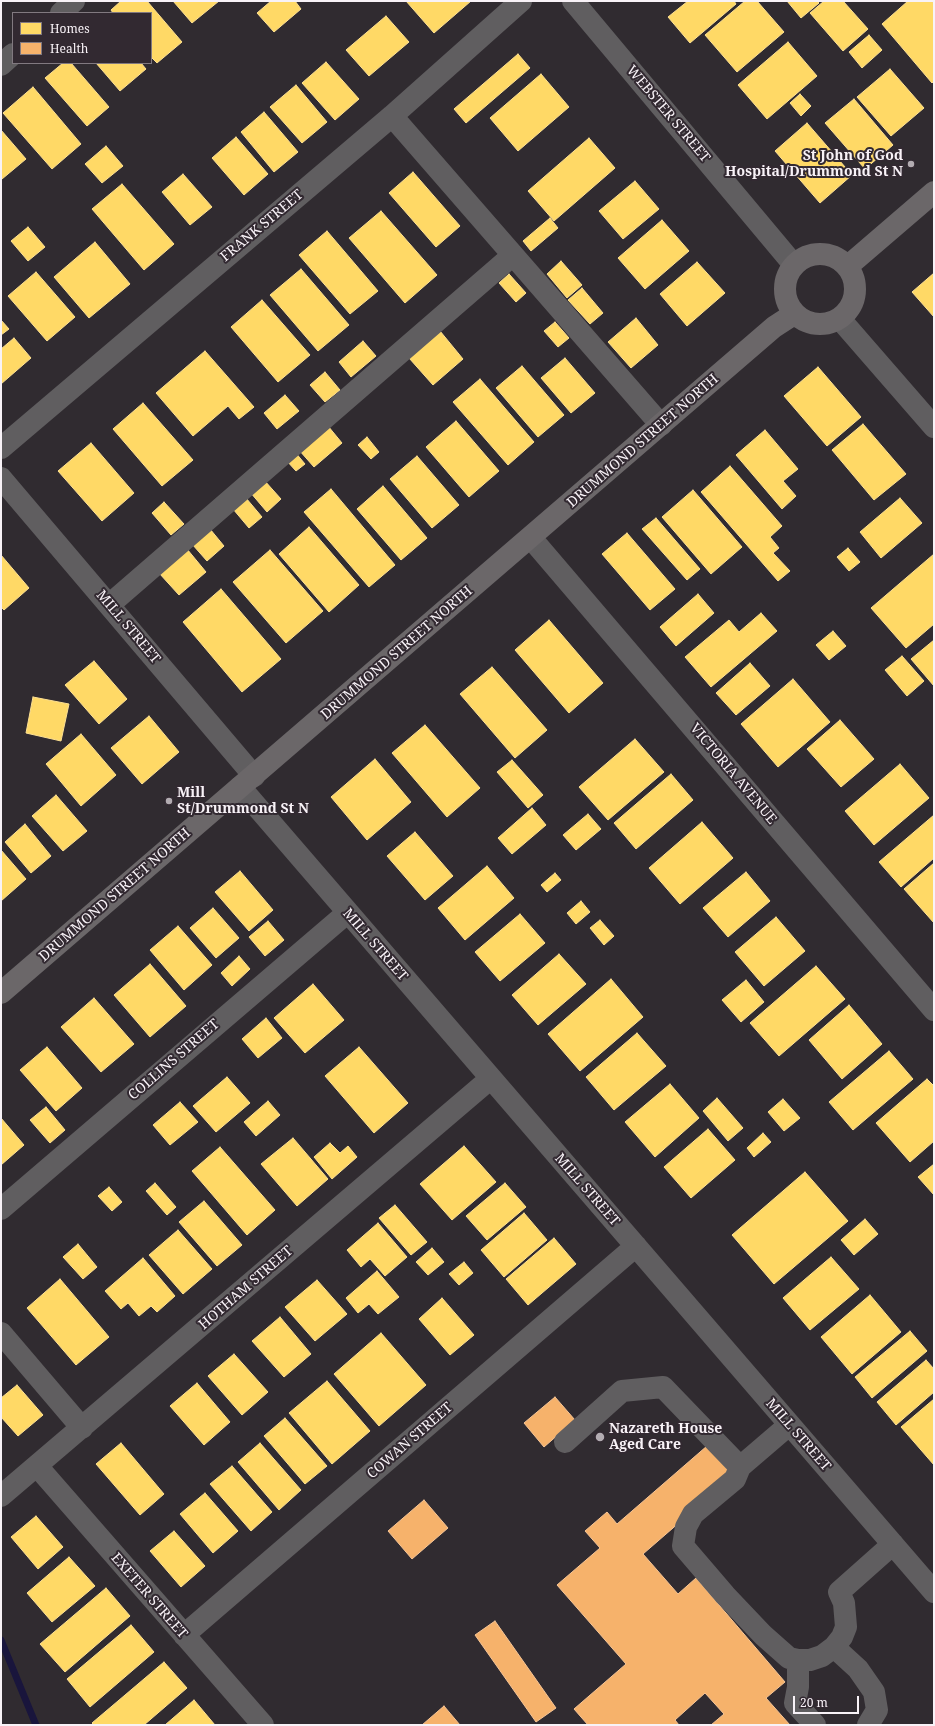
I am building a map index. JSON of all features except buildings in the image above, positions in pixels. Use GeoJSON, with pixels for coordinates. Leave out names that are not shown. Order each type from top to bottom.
{"type":"FeatureCollection","features":[{"type":"Feature","properties":{"kind":"main road"},"geometry":{"type":"LineString","coordinates":[[848,266],[934,192]]}},
{"type":"Feature","properties":{"kind":"main road"},"geometry":{"type":"LineString","coordinates":[[821,254],[836,257],[848,266],[854,276],[856,288],[855,300],[849,311],[840,319],[829,324],[816,325],[804,321],[794,314],[787,303],[784,289],[787,276],[794,265],[806,256],[821,254]]}},
{"type":"Feature","properties":{"kind":"main road","name":"DRUMMOND STREET NORTH"},"geometry":{"type":"LineString","coordinates":[[1,992],[531,538],[774,327],[794,314]]}},
{"type":"Feature","properties":{"kind":"street"},"geometry":{"type":"LineString","coordinates":[[62,12],[74,1]]}},
{"type":"Feature","properties":{"kind":"street","name":"FRANK STREET"},"geometry":{"type":"LineString","coordinates":[[1,448],[392,116],[521,1]]}},
{"type":"Feature","properties":{"kind":"street","name":"WEBSTER STREET"},"geometry":{"type":"LineString","coordinates":[[573,1],[794,265]]}},
{"type":"Feature","properties":{"kind":"street"},"geometry":{"type":"LineString","coordinates":[[1,65],[12,55]]}},
{"type":"Feature","properties":{"kind":"street"},"geometry":{"type":"LineString","coordinates":[[392,116],[661,425]]}},
{"type":"Feature","properties":{"kind":"street"},"geometry":{"type":"LineString","coordinates":[[109,606],[514,255]]}},
{"type":"Feature","properties":{"kind":"street"},"geometry":{"type":"LineString","coordinates":[[840,319],[934,427]]}},
{"type":"Feature","properties":{"kind":"street","name":"MILL STREET"},"geometry":{"type":"LineString","coordinates":[[1,478],[109,606],[247,782],[347,913],[934,1592]]}},
{"type":"Feature","properties":{"kind":"street","name":"VICTORIA AVENUE"},"geometry":{"type":"LineString","coordinates":[[531,538],[934,1010]]}},
{"type":"Feature","properties":{"kind":"street","name":"COLLINS STREET"},"geometry":{"type":"LineString","coordinates":[[1,1209],[347,913]]}},
{"type":"Feature","properties":{"kind":"street","name":"HOTHAM STREET"},"geometry":{"type":"LineString","coordinates":[[1,1496],[490,1079]]}},
{"type":"Feature","properties":{"kind":"street","name":"COWAN STREET"},"geometry":{"type":"LineString","coordinates":[[184,1635],[636,1246]]}},
{"type":"Feature","properties":{"kind":"street"},"geometry":{"type":"LineString","coordinates":[[1,1333],[82,1428]]}},
{"type":"Feature","properties":{"kind":"street"},"geometry":{"type":"LineString","coordinates":[[565,1442],[622,1391],[663,1387],[740,1467]]}},
{"type":"Feature","properties":{"kind":"street"},"geometry":{"type":"LineString","coordinates":[[789,1425],[740,1467],[735,1479],[693,1514],[686,1527],[683,1546],[725,1595],[763,1635],[789,1658],[810,1660],[822,1656],[834,1647],[842,1637],[846,1627],[844,1603],[839,1592],[893,1544]]}},
{"type":"Feature","properties":{"kind":"street","name":"EXETER STREET"},"geometry":{"type":"LineString","coordinates":[[37,1466],[263,1725]]}},
{"type":"Feature","properties":{"kind":"street"},"geometry":{"type":"LineString","coordinates":[[834,1647],[858,1669],[874,1692],[877,1710],[868,1725]]}},
{"type":"Feature","properties":{"kind":"street"},"geometry":{"type":"LineString","coordinates":[[798,1660],[798,1687],[795,1703],[815,1725]]}},
{"type":"Feature","properties":{"kind":"waterway"},"geometry":{"type":"LineString","coordinates":[[1,1640],[36,1725]]}},
{"type":"Feature","properties":{"kind":"place","name":"St John of God Hospital/Drummond St N"},"geometry":{"type":"Point","coordinates":[911,164]}},
{"type":"Feature","properties":{"kind":"place","name":"Mill St/Drummond St N"},"geometry":{"type":"Point","coordinates":[169,801]}},
{"type":"Feature","properties":{"kind":"place","name":"Nazareth House Aged Care"},"geometry":{"type":"Point","coordinates":[600,1437]}}]}
